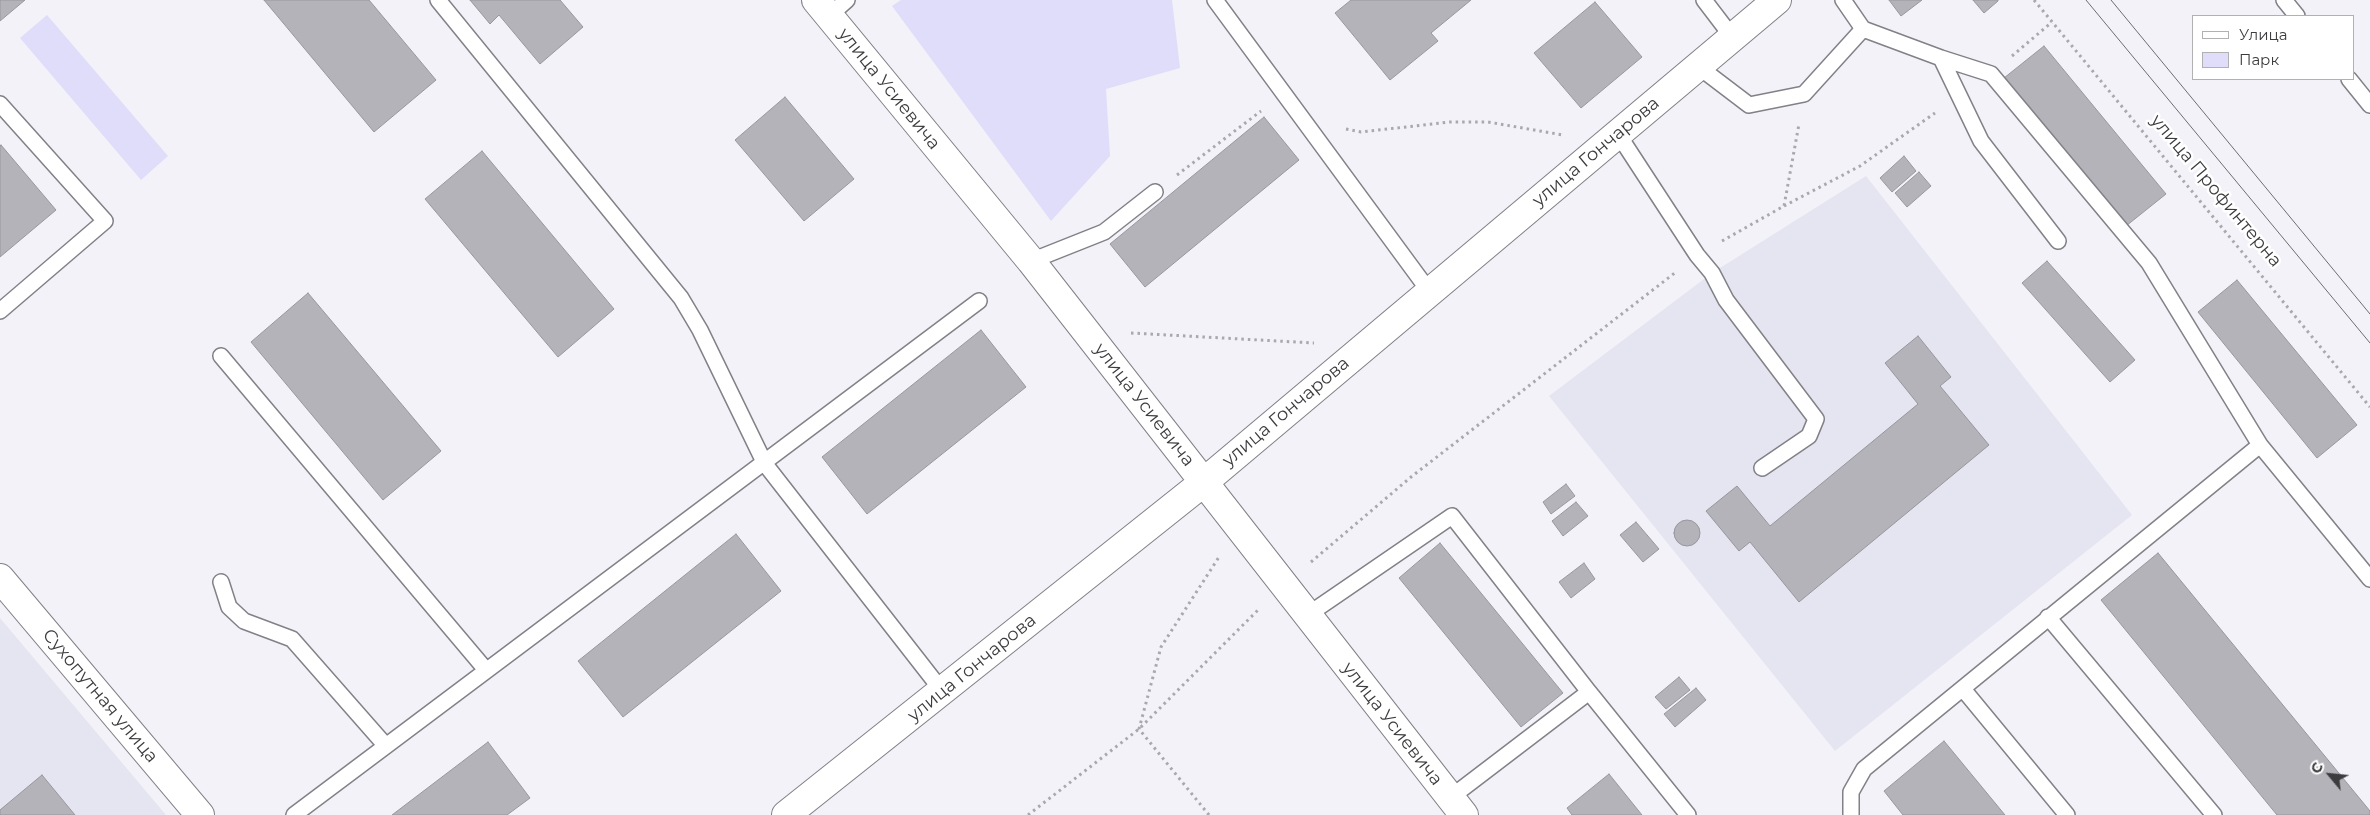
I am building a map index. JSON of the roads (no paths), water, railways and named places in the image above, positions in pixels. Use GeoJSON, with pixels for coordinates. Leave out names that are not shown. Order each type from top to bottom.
{"type":"FeatureCollection","features":[{"type":"Feature","properties":{"kind":"street","name":"улица Гончарова"},"geometry":{"type":"LineString","coordinates":[[786,815],[943,692],[1204,482],[1429,291],[1778,0]]}},
{"type":"Feature","properties":{"kind":"street","name":"улица Усиевича"},"geometry":{"type":"LineString","coordinates":[[831,5],[1204,482],[1306,616],[1457,806]]}},
{"type":"Feature","properties":{"kind":"street","name":"Сухопутная улица"},"geometry":{"type":"LineString","coordinates":[[0,578],[200,815]]}},
{"type":"Feature","properties":{"kind":"lane"},"geometry":{"type":"LineString","coordinates":[[438,0],[680,298],[700,330],[765,464],[943,692]]}},
{"type":"Feature","properties":{"kind":"lane"},"geometry":{"type":"LineString","coordinates":[[1215,0],[1429,291]]}},
{"type":"Feature","properties":{"kind":"lane"},"geometry":{"type":"LineString","coordinates":[[1704,0],[1733,38]]}},
{"type":"Feature","properties":{"kind":"lane"},"geometry":{"type":"LineString","coordinates":[[1844,0],[1863,29],[1991,74],[2149,263],[2260,445],[2370,579]]}},
{"type":"Feature","properties":{"kind":"lane"},"geometry":{"type":"LineString","coordinates":[[2284,0],[2297,15]]}},
{"type":"Feature","properties":{"kind":"lane"},"geometry":{"type":"LineString","coordinates":[[1698,67],[1749,105],[1804,94],[1863,29]]}},
{"type":"Feature","properties":{"kind":"lane"},"geometry":{"type":"LineString","coordinates":[[1941,58],[1981,140],[2058,241]]}},
{"type":"Feature","properties":{"kind":"lane"},"geometry":{"type":"LineString","coordinates":[[2349,80],[2370,105]]}},
{"type":"Feature","properties":{"kind":"lane"},"geometry":{"type":"LineString","coordinates":[[0,104],[105,222],[0,311]]}},
{"type":"Feature","properties":{"kind":"lane"},"geometry":{"type":"LineString","coordinates":[[1618,134],[1697,255],[1712,273],[1726,300],[1816,419],[1809,436],[1762,468]]}},
{"type":"Feature","properties":{"kind":"lane"},"geometry":{"type":"LineString","coordinates":[[1031,262],[1104,232],[1156,192]]}},
{"type":"Feature","properties":{"kind":"lane"},"geometry":{"type":"LineString","coordinates":[[294,815],[486,670],[765,464],[979,301]]}},
{"type":"Feature","properties":{"kind":"lane"},"geometry":{"type":"LineString","coordinates":[[221,356],[486,670]]}},
{"type":"Feature","properties":{"kind":"lane"},"geometry":{"type":"LineString","coordinates":[[1851,815],[1851,792],[1864,770],[2048,617],[2260,445]]}},
{"type":"Feature","properties":{"kind":"lane"},"geometry":{"type":"LineString","coordinates":[[1306,616],[1452,516],[1588,692],[1688,815]]}},
{"type":"Feature","properties":{"kind":"lane"},"geometry":{"type":"LineString","coordinates":[[221,582],[229,607],[244,621],[292,639],[386,746]]}},
{"type":"Feature","properties":{"kind":"lane"},"geometry":{"type":"LineString","coordinates":[[2048,617],[2214,815]]}},
{"type":"Feature","properties":{"kind":"lane"},"geometry":{"type":"LineString","coordinates":[[1963,689],[2067,815]]}},
{"type":"Feature","properties":{"kind":"lane"},"geometry":{"type":"LineString","coordinates":[[1457,806],[1588,692]]}},
{"type":"Feature","properties":{"kind":"tram line"},"geometry":{"type":"LineString","coordinates":[[2086,0],[2370,343]]}},
{"type":"Feature","properties":{"kind":"tram line"},"geometry":{"type":"LineString","coordinates":[[2111,0],[2370,314]]}}]}
